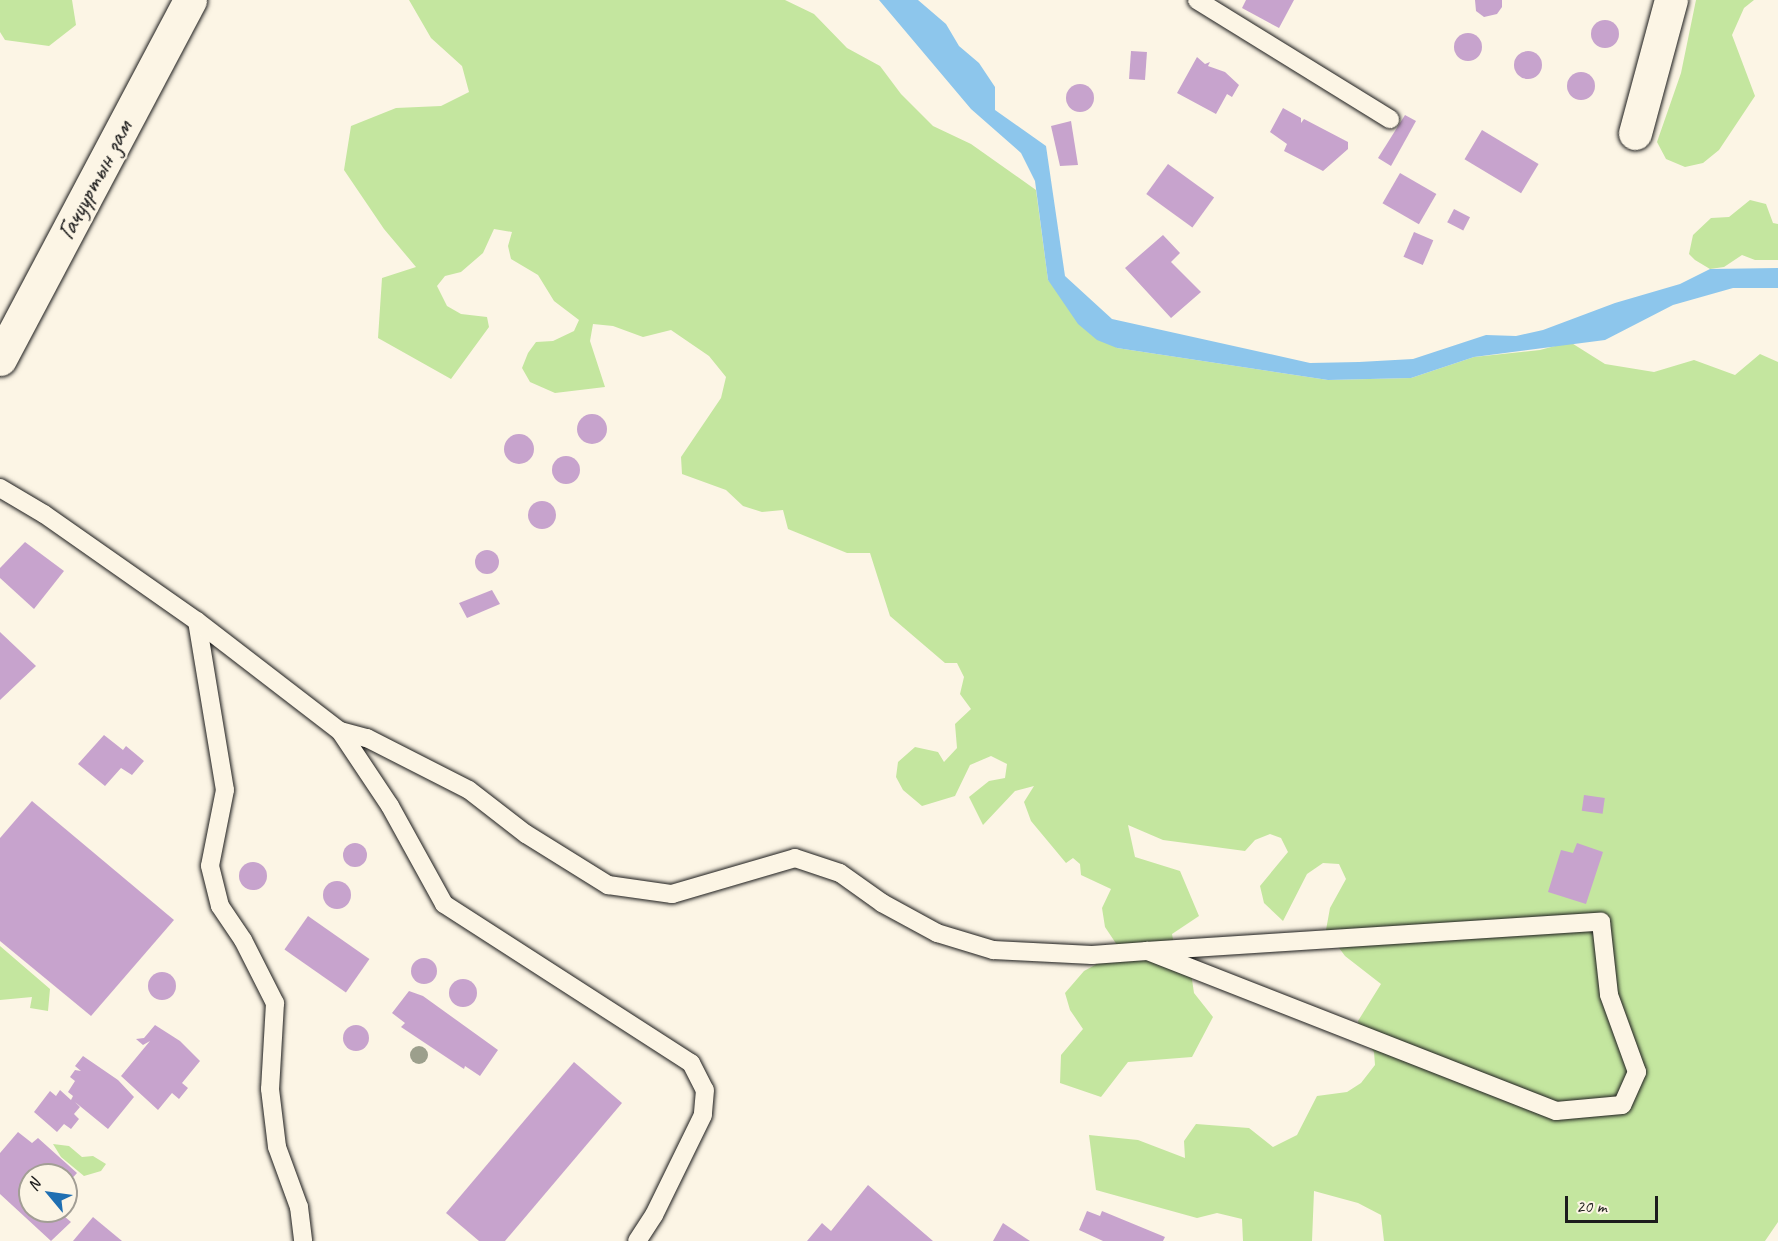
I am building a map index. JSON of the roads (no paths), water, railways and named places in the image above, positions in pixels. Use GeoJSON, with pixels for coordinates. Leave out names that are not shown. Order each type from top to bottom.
{"type":"FeatureCollection","features":[{"type":"Feature","properties":{"kind":"main road","name":"Гачууртын зам"},"geometry":{"type":"LineString","coordinates":[[0,359],[190,0]]}},
{"type":"Feature","properties":{"kind":"main road"},"geometry":{"type":"LineString","coordinates":[[1635,133],[1671,0]]}},
{"type":"Feature","properties":{"kind":"lane"},"geometry":{"type":"LineString","coordinates":[[1197,0],[1390,119]]}},
{"type":"Feature","properties":{"kind":"lane"},"geometry":{"type":"LineString","coordinates":[[0,488],[44,514],[197,621],[340,731],[390,806],[444,904],[691,1063],[705,1090],[703,1115],[654,1215],[637,1241]]}},
{"type":"Feature","properties":{"kind":"lane"},"geometry":{"type":"LineString","coordinates":[[197,621],[225,790],[210,866],[220,906],[243,940],[275,1003],[270,1089],[277,1147],[299,1207],[303,1241]]}},
{"type":"Feature","properties":{"kind":"lane"},"geometry":{"type":"LineString","coordinates":[[340,731],[367,738],[469,790],[526,834],[608,885],[672,894],[795,858],[840,873],[882,903],[937,933],[993,950],[1092,955],[1147,951],[1601,922],[1609,995],[1637,1072],[1623,1105],[1556,1111],[1147,951]]}},
{"type":"Feature","properties":{"kind":"water"},"geometry":{"type":"Polygon","coordinates":[[[879,0],[918,0],[946,24],[959,46],[979,63],[995,87],[995,110],[1046,146],[1065,276],[1112,319],[1310,363],[1359,362],[1413,359],[1486,335],[1516,336],[1543,330],[1615,303],[1680,284],[1710,269],[1778,268],[1778,288],[1733,288],[1673,305],[1605,340],[1474,357],[1411,378],[1328,380],[1117,348],[1097,340],[1078,324],[1048,280],[1035,181],[1021,153],[971,109],[879,0]]]}}]}
